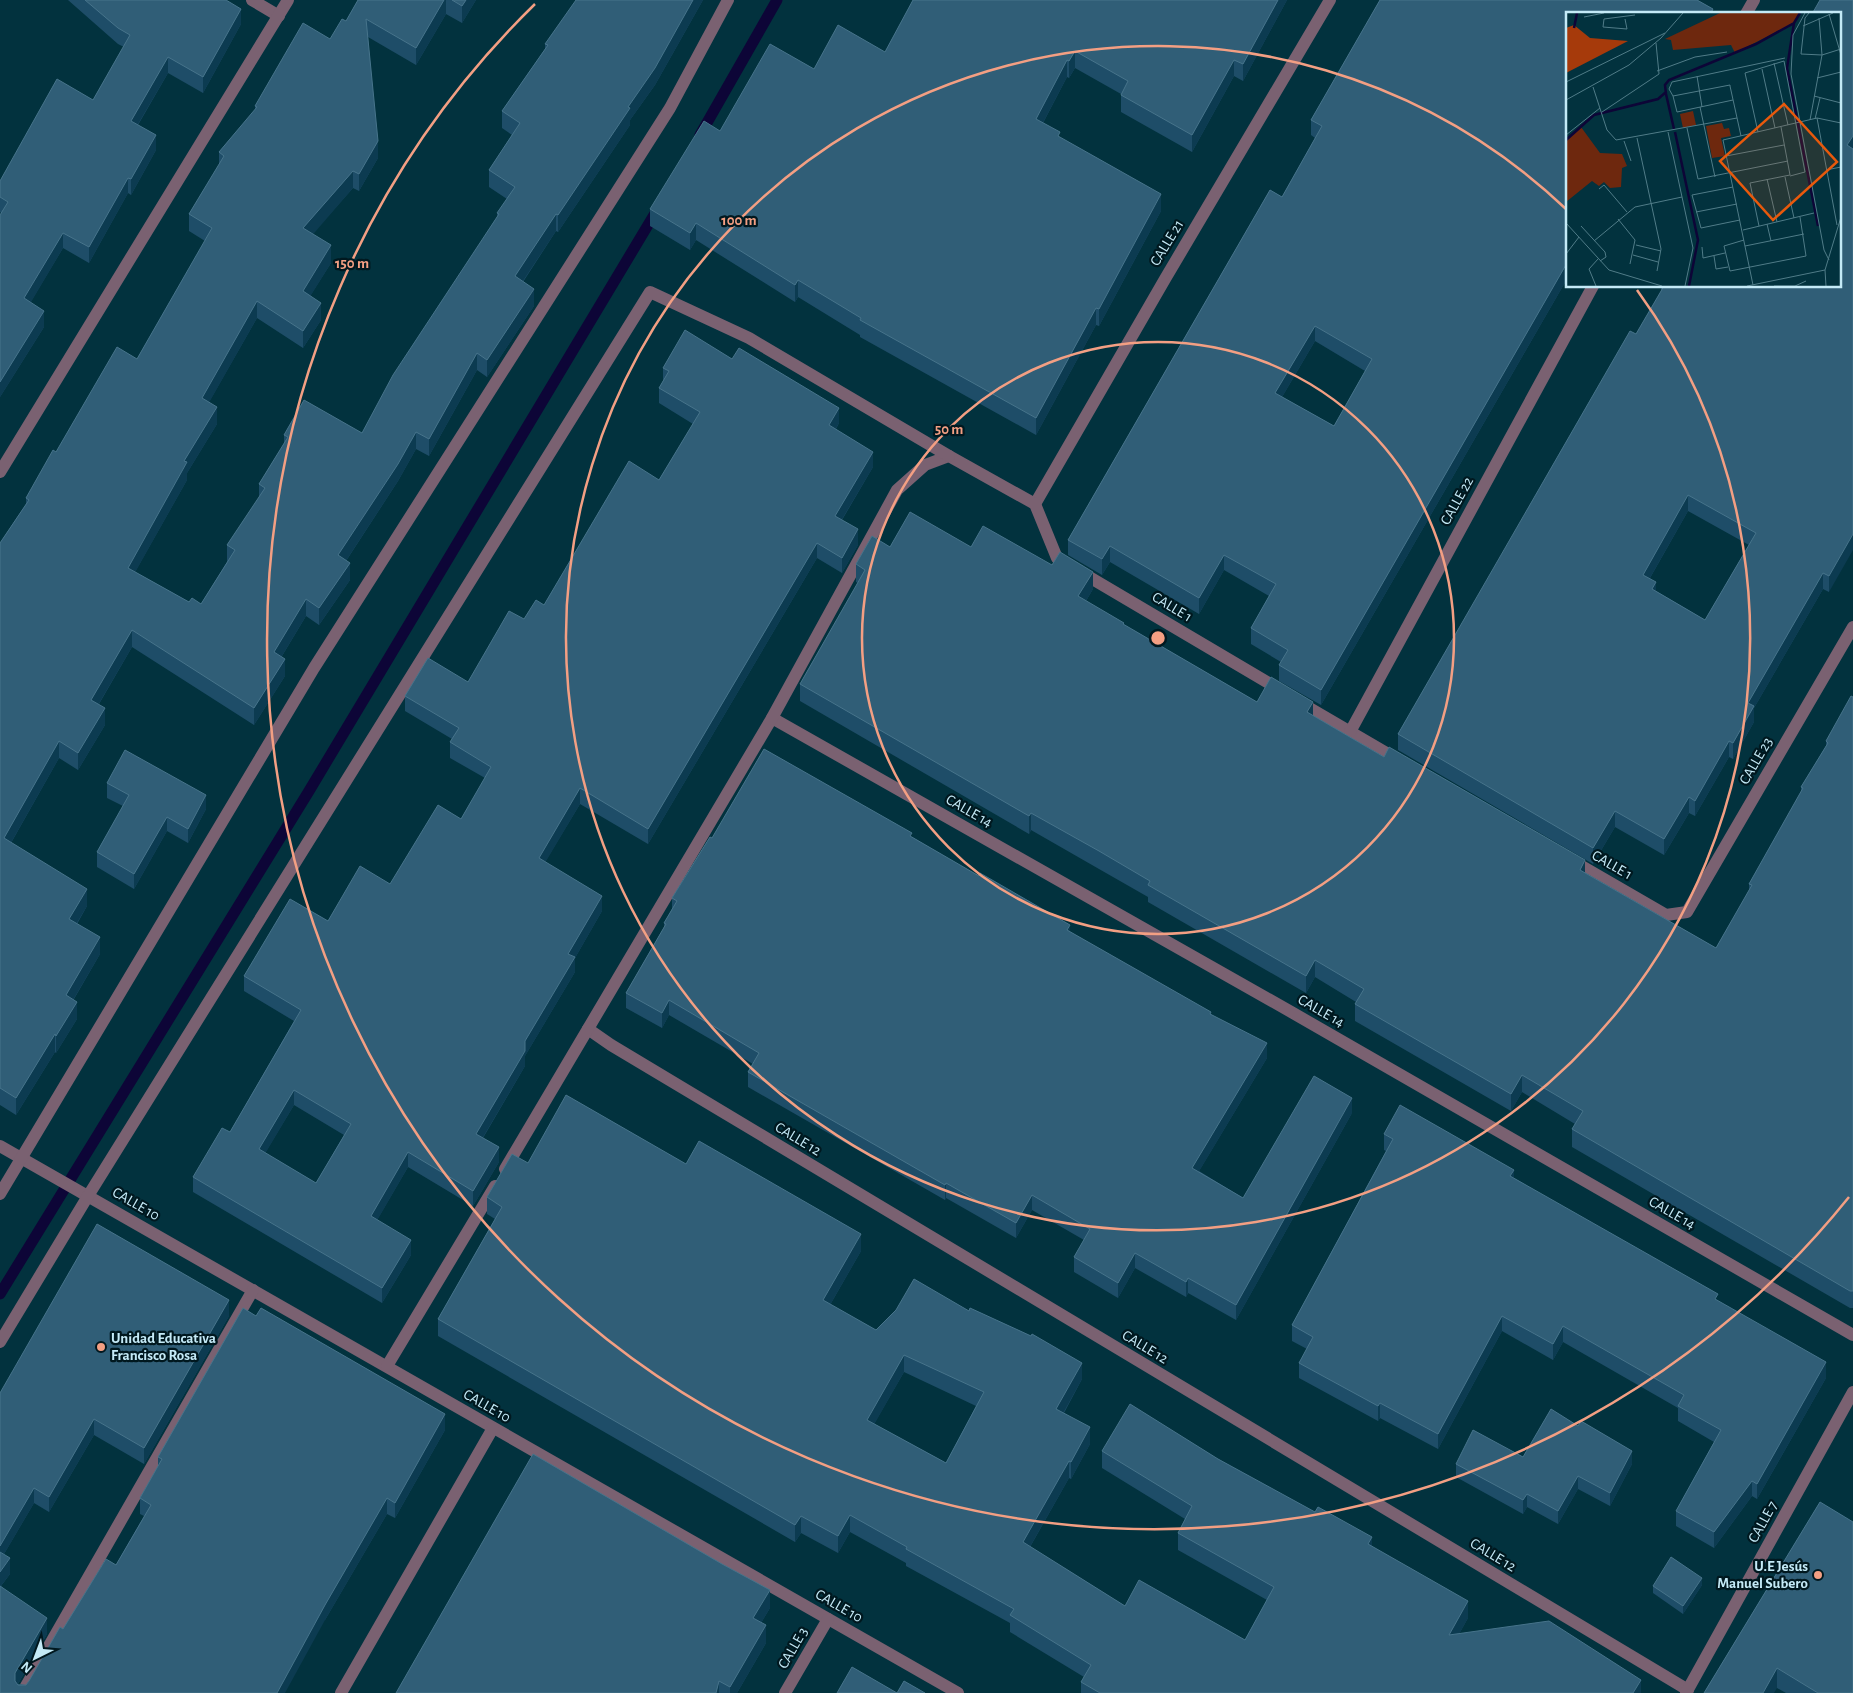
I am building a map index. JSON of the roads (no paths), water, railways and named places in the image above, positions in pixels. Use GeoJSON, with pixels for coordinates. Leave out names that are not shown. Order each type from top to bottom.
{"type":"FeatureCollection","features":[{"type":"Feature","properties":{"kind":"street"},"geometry":{"type":"LineString","coordinates":[[252,0],[279,16]]}},
{"type":"Feature","properties":{"kind":"street"},"geometry":{"type":"LineString","coordinates":[[0,472],[288,0]]}},
{"type":"Feature","properties":{"kind":"street"},"geometry":{"type":"LineString","coordinates":[[0,1194],[314,668],[670,108],[728,0]]}},
{"type":"Feature","properties":{"kind":"street","name":"CALLE 21"},"geometry":{"type":"LineString","coordinates":[[1035,504],[1330,0]]}},
{"type":"Feature","properties":{"kind":"street"},"geometry":{"type":"LineString","coordinates":[[1747,12],[1754,0]]}},
{"type":"Feature","properties":{"kind":"street","name":"CALLE 22"},"geometry":{"type":"LineString","coordinates":[[1350,732],[1592,288]]}},
{"type":"Feature","properties":{"kind":"street"},"geometry":{"type":"LineString","coordinates":[[0,1342],[87,1195],[650,292],[750,338],[949,456],[1035,504]]}},
{"type":"Feature","properties":{"kind":"street"},"geometry":{"type":"LineString","coordinates":[[387,1366],[772,718],[897,490],[925,465],[949,456]]}},
{"type":"Feature","properties":{"kind":"street","name":"CALLE 1"},"geometry":{"type":"LineString","coordinates":[[1035,504],[1056,558],[1410,766]]}},
{"type":"Feature","properties":{"kind":"street","name":"CALLE 23"},"geometry":{"type":"LineString","coordinates":[[1687,912],[1853,627]]}},
{"type":"Feature","properties":{"kind":"street","name":"CALLE 14"},"geometry":{"type":"LineString","coordinates":[[772,718],[1293,1013],[1853,1335]]}},
{"type":"Feature","properties":{"kind":"street","name":"CALLE 1"},"geometry":{"type":"LineString","coordinates":[[1564,856],[1666,915],[1687,912]]}},
{"type":"Feature","properties":{"kind":"street","name":"CALLE 12"},"geometry":{"type":"LineString","coordinates":[[588,1029],[611,1045],[1687,1692]]}},
{"type":"Feature","properties":{"kind":"street","name":"CALLE 10"},"geometry":{"type":"LineString","coordinates":[[0,1146],[958,1693]]}},
{"type":"Feature","properties":{"kind":"street"},"geometry":{"type":"LineString","coordinates":[[22,1693],[253,1290]]}},
{"type":"Feature","properties":{"kind":"street","name":"CALLE 7"},"geometry":{"type":"LineString","coordinates":[[1687,1692],[1853,1392]]}},
{"type":"Feature","properties":{"kind":"street"},"geometry":{"type":"LineString","coordinates":[[341,1693],[493,1428]]}},
{"type":"Feature","properties":{"kind":"street","name":"CALLE 3"},"geometry":{"type":"LineString","coordinates":[[785,1693],[828,1619]]}},
{"type":"Feature","properties":{"kind":"waterway"},"geometry":{"type":"LineString","coordinates":[[700,135],[777,0]]}},
{"type":"Feature","properties":{"kind":"waterway"},"geometry":{"type":"LineString","coordinates":[[0,1294],[309,791],[657,210]]}},
{"type":"Feature","properties":{"kind":"place","name":"Unidad Educativa Francisco Rosa"},"geometry":{"type":"Point","coordinates":[101,1347]}},
{"type":"Feature","properties":{"kind":"place","name":"U.E Jesús Manuel Subero"},"geometry":{"type":"Point","coordinates":[1818,1575]}}]}
